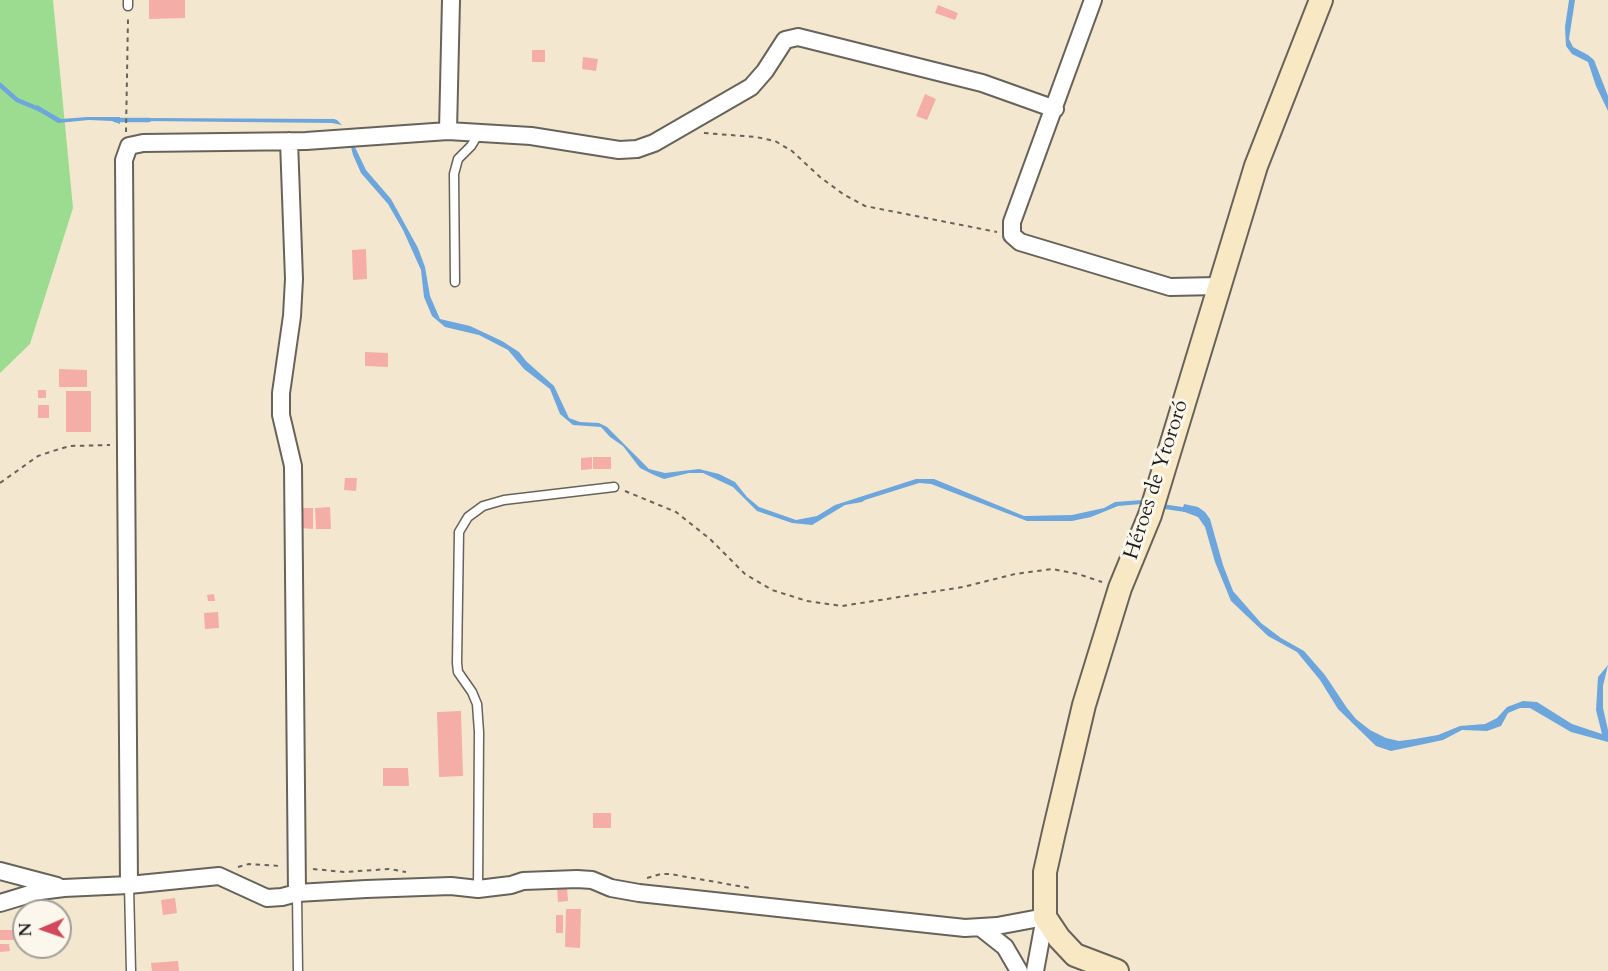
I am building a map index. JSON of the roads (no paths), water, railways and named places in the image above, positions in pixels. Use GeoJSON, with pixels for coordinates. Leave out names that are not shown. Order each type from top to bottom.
{"type":"FeatureCollection","features":[{"type":"Feature","properties":{"kind":"main road","name":"Héroes de Ytororó"},"geometry":{"type":"LineString","coordinates":[[1045,917],[1046,872],[1084,705],[1120,588],[1150,515],[1256,166],[1321,0]]}},
{"type":"Feature","properties":{"kind":"main road"},"geometry":{"type":"LineString","coordinates":[[1045,917],[1059,938],[1075,955],[1117,971]]}},
{"type":"Feature","properties":{"kind":"street"},"geometry":{"type":"LineString","coordinates":[[448,131],[451,0]]}},
{"type":"Feature","properties":{"kind":"street"},"geometry":{"type":"LineString","coordinates":[[1093,0],[1012,222],[1012,235],[1020,242],[1170,287],[1218,286]]}},
{"type":"Feature","properties":{"kind":"street"},"geometry":{"type":"LineString","coordinates":[[129,885],[124,160],[129,146],[142,142],[289,141],[448,131],[531,136],[619,150],[637,149],[654,143],[751,87],[765,71],[785,40],[798,37],[982,83],[1054,109]]}},
{"type":"Feature","properties":{"kind":"street"},"geometry":{"type":"LineString","coordinates":[[289,141],[294,279],[292,316],[281,393],[281,415],[293,466],[297,893]]}},
{"type":"Feature","properties":{"kind":"street"},"geometry":{"type":"LineString","coordinates":[[0,871],[64,888]]}},
{"type":"Feature","properties":{"kind":"street"},"geometry":{"type":"LineString","coordinates":[[0,903],[40,891],[64,888],[129,885],[219,876],[267,898],[297,893],[451,886],[478,889],[511,885],[523,881],[585,879],[619,890],[639,893],[965,928],[981,928],[1045,917]]}},
{"type":"Feature","properties":{"kind":"street","name":"Héroes de Ytororó"},"geometry":{"type":"LineString","coordinates":[[1035,971],[1045,917]]}},
{"type":"Feature","properties":{"kind":"street"},"geometry":{"type":"LineString","coordinates":[[981,928],[1005,947],[1019,971]]}},
{"type":"Feature","properties":{"kind":"lane"},"geometry":{"type":"LineString","coordinates":[[455,282],[454,174],[458,159],[471,146],[479,133]]}},
{"type":"Feature","properties":{"kind":"lane"},"geometry":{"type":"LineString","coordinates":[[478,889],[479,732],[477,704],[472,692],[458,672],[457,663],[459,532],[468,517],[483,506],[504,500],[614,487]]}},
{"type":"Feature","properties":{"kind":"lane"},"geometry":{"type":"LineString","coordinates":[[129,885],[131,971]]}},
{"type":"Feature","properties":{"kind":"lane"},"geometry":{"type":"LineString","coordinates":[[297,893],[298,971]]}},
{"type":"Feature","properties":{"kind":"water"},"geometry":{"type":"Polygon","coordinates":[[[1569,0],[1575,0],[1569,39],[1573,47],[1594,60],[1608,96],[1608,111],[1588,62],[1572,54],[1566,46],[1565,27],[1569,0]]]}},
{"type":"Feature","properties":{"kind":"water"},"geometry":{"type":"Polygon","coordinates":[[[37,105],[61,119],[120,117],[120,124],[112,121],[89,120],[58,123],[35,109],[37,105]]]}},
{"type":"Feature","properties":{"kind":"water"},"geometry":{"type":"Polygon","coordinates":[[[144,118],[334,119],[342,125],[144,121],[144,118]]]}},
{"type":"Feature","properties":{"kind":"water"},"geometry":{"type":"Polygon","coordinates":[[[350,143],[353,143],[366,170],[391,199],[418,248],[425,267],[430,296],[440,319],[470,326],[519,352],[554,386],[569,418],[580,422],[599,423],[607,427],[649,469],[665,473],[699,469],[719,474],[735,482],[759,507],[796,520],[817,516],[835,505],[916,479],[934,479],[1024,516],[1072,515],[1104,508],[1115,502],[1143,500],[1141,504],[1118,506],[1091,517],[1072,521],[1027,521],[931,484],[919,483],[862,502],[845,505],[812,525],[792,523],[757,511],[733,487],[703,473],[689,473],[664,479],[654,475],[640,468],[623,446],[601,427],[573,425],[560,414],[550,389],[524,369],[508,350],[479,335],[445,327],[432,316],[424,297],[421,270],[403,230],[388,204],[361,173],[350,143]]]}},
{"type":"Feature","properties":{"kind":"water"},"geometry":{"type":"Polygon","coordinates":[[[1184,504],[1198,507],[1210,519],[1233,591],[1261,623],[1304,651],[1325,675],[1356,719],[1370,730],[1386,738],[1399,741],[1438,735],[1460,726],[1485,724],[1497,718],[1507,707],[1523,701],[1537,702],[1572,724],[1602,734],[1596,710],[1598,677],[1608,665],[1603,686],[1603,708],[1608,742],[1571,732],[1530,708],[1520,708],[1508,713],[1501,726],[1487,731],[1462,730],[1443,740],[1391,751],[1376,746],[1338,709],[1320,680],[1297,652],[1268,636],[1231,601],[1215,562],[1205,527],[1198,517],[1182,511],[1184,504]]]}},
{"type":"Feature","properties":{"kind":"waterway"},"geometry":{"type":"LineString","coordinates":[[0,85],[17,100],[41,110]]}},
{"type":"Feature","properties":{"kind":"waterway"},"geometry":{"type":"LineString","coordinates":[[115,120],[149,120]]}},
{"type":"Feature","properties":{"kind":"waterway"},"geometry":{"type":"LineString","coordinates":[[1160,506],[1187,510]]}}]}
